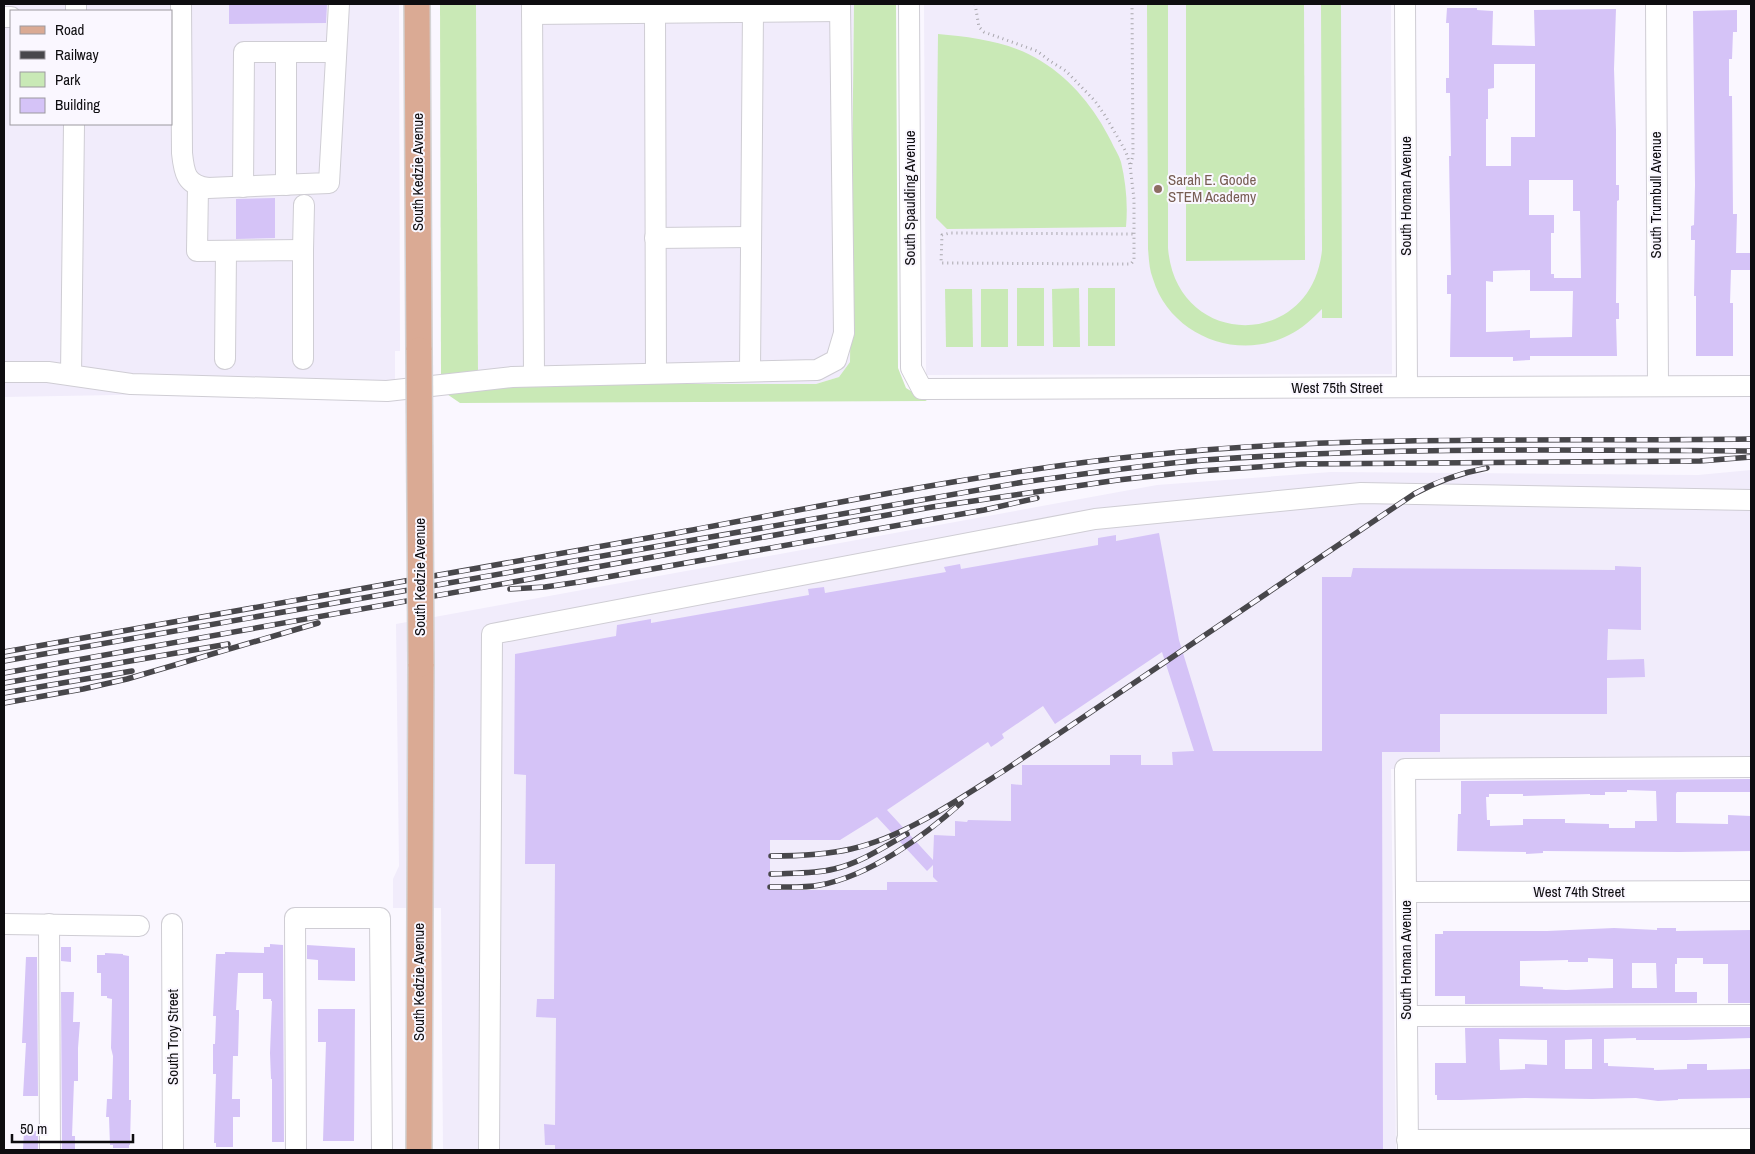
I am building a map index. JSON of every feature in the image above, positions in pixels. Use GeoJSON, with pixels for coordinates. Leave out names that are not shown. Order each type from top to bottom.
{"type":"FeatureCollection","features":[{"type":"Feature","properties":{"kind":"main road","name":"South Kedzie Avenue"},"geometry":{"type":"LineString","coordinates":[[417,4],[421,664],[419,1150]]}},
{"type":"Feature","properties":{"kind":"street"},"geometry":{"type":"LineString","coordinates":[[180,4],[182,153],[184,171],[189,180],[198,187],[208,188],[329,184],[339,4]]}},
{"type":"Feature","properties":{"kind":"street","name":"South Spaulding Avenue"},"geometry":{"type":"LineString","coordinates":[[909,4],[911,368],[922,389]]}},
{"type":"Feature","properties":{"kind":"street","name":"South Homan Avenue"},"geometry":{"type":"LineString","coordinates":[[1405,4],[1407,387]]}},
{"type":"Feature","properties":{"kind":"street","name":"South Trumbull Avenue"},"geometry":{"type":"LineString","coordinates":[[1656,4],[1658,386]]}},
{"type":"Feature","properties":{"kind":"street"},"geometry":{"type":"LineString","coordinates":[[4,372],[48,372],[131,384],[387,392],[512,377],[817,370],[836,360],[844,333],[840,7],[753,12],[532,9],[534,376]]}},
{"type":"Feature","properties":{"kind":"street"},"geometry":{"type":"LineString","coordinates":[[655,12],[656,374]]}},
{"type":"Feature","properties":{"kind":"street"},"geometry":{"type":"LineString","coordinates":[[750,371],[753,12]]}},
{"type":"Feature","properties":{"kind":"street"},"geometry":{"type":"LineString","coordinates":[[243,187],[244,52],[336,52]]}},
{"type":"Feature","properties":{"kind":"street"},"geometry":{"type":"LineString","coordinates":[[286,52],[286,185]]}},
{"type":"Feature","properties":{"kind":"street"},"geometry":{"type":"LineString","coordinates":[[71,375],[74,125]]}},
{"type":"Feature","properties":{"kind":"street"},"geometry":{"type":"LineString","coordinates":[[198,187],[197,251],[303,250]]}},
{"type":"Feature","properties":{"kind":"street"},"geometry":{"type":"LineString","coordinates":[[303,359],[304,205]]}},
{"type":"Feature","properties":{"kind":"street"},"geometry":{"type":"LineString","coordinates":[[655,238],[751,236]]}},
{"type":"Feature","properties":{"kind":"street"},"geometry":{"type":"LineString","coordinates":[[225,360],[226,251]]}},
{"type":"Feature","properties":{"kind":"street","name":"West 75th Street"},"geometry":{"type":"LineString","coordinates":[[922,389],[1751,386]]}},
{"type":"Feature","properties":{"kind":"street"},"geometry":{"type":"LineString","coordinates":[[489,1150],[492,634],[1095,519],[1362,492],[1751,500]]}},
{"type":"Feature","properties":{"kind":"street","name":"South Homan Avenue"},"geometry":{"type":"LineString","coordinates":[[1408,1145],[1405,770],[1751,768]]}},
{"type":"Feature","properties":{"kind":"street","name":"West 74th Street"},"geometry":{"type":"LineString","coordinates":[[1406,892],[1751,891]]}},
{"type":"Feature","properties":{"kind":"street"},"geometry":{"type":"LineString","coordinates":[[296,1150],[295,918],[380,918],[382,1150]]}},
{"type":"Feature","properties":{"kind":"street"},"geometry":{"type":"LineString","coordinates":[[4,924],[139,926]]}},
{"type":"Feature","properties":{"kind":"street"},"geometry":{"type":"LineString","coordinates":[[50,924],[50,1150]]}},
{"type":"Feature","properties":{"kind":"street","name":"South Troy Street"},"geometry":{"type":"LineString","coordinates":[[172,924],[173,1150]]}},
{"type":"Feature","properties":{"kind":"street"},"geometry":{"type":"LineString","coordinates":[[1407,1016],[1751,1015]]}},
{"type":"Feature","properties":{"kind":"street"},"geometry":{"type":"LineString","coordinates":[[1408,1145],[1751,1139]]}},
{"type":"Feature","properties":{"kind":"path"},"geometry":{"type":"LineString","coordinates":[[975,4],[979,27],[984,32],[1037,51],[1050,62],[1066,71],[1095,101],[1106,117],[1126,152],[1130,165],[1134,234],[1134,260],[1131,264],[941,263],[942,235],[950,233],[1134,234]]}},
{"type":"Feature","properties":{"kind":"path"},"geometry":{"type":"LineString","coordinates":[[1130,165],[1133,155],[1132,4]]}},
{"type":"Feature","properties":{"kind":"shaded area"},"geometry":{"type":"Polygon","coordinates":[[[4,4],[399,4],[400,351],[395,351],[395,390],[4,397],[4,4]]]}},
{"type":"Feature","properties":{"kind":"shaded area"},"geometry":{"type":"Polygon","coordinates":[[[476,4],[854,4],[850,362],[839,377],[816,384],[508,384],[478,372],[476,4]]]}},
{"type":"Feature","properties":{"kind":"shaded area","name":"Sarah E. Goode STEM Academy"},"geometry":{"type":"Polygon","coordinates":[[[924,4],[1391,4],[1392,374],[926,375],[924,4]]]}},
{"type":"Feature","properties":{"kind":"shaded area"},"geometry":{"type":"Polygon","coordinates":[[[1751,470],[1751,767],[1391,769],[1396,1150],[443,1150],[441,908],[393,908],[393,879],[399,866],[396,624],[1157,485],[1331,472],[1698,475],[1751,470]]]}},
{"type":"Feature","properties":{"kind":"green space"},"geometry":{"type":"Polygon","coordinates":[[[440,4],[476,4],[478,372],[441,376],[440,4]]]}},
{"type":"Feature","properties":{"kind":"green space"},"geometry":{"type":"Polygon","coordinates":[[[854,4],[896,4],[898,368],[906,388],[927,401],[460,403],[441,390],[508,384],[816,384],[839,377],[850,362],[854,4]]]}},
{"type":"Feature","properties":{"kind":"green space"},"geometry":{"type":"Polygon","coordinates":[[[1147,4],[1168,4],[1168,248],[1177,282],[1194,306],[1218,320],[1244,325],[1271,321],[1295,307],[1313,283],[1322,250],[1321,4],[1341,4],[1342,318],[1322,318],[1322,309],[1298,330],[1269,343],[1248,346],[1228,344],[1208,338],[1190,328],[1174,315],[1162,299],[1152,275],[1148,249],[1147,4]]]}},
{"type":"Feature","properties":{"kind":"green space"},"geometry":{"type":"Polygon","coordinates":[[[1186,4],[1304,4],[1305,260],[1186,261],[1186,4]]]}},
{"type":"Feature","properties":{"kind":"green space"},"geometry":{"type":"Polygon","coordinates":[[[938,34],[978,39],[1017,49],[1041,61],[1073,86],[1098,118],[1120,159],[1126,194],[1126,227],[947,229],[936,218],[938,34]]]}},
{"type":"Feature","properties":{"kind":"green space"},"geometry":{"type":"Polygon","coordinates":[[[1017,288],[1044,288],[1044,346],[1017,346],[1017,288]]]}},
{"type":"Feature","properties":{"kind":"green space"},"geometry":{"type":"Polygon","coordinates":[[[1079,288],[1080,347],[1053,347],[1052,289],[1079,288]]]}},
{"type":"Feature","properties":{"kind":"green space"},"geometry":{"type":"Polygon","coordinates":[[[1088,288],[1115,288],[1115,346],[1088,346],[1088,288]]]}},
{"type":"Feature","properties":{"kind":"green space"},"geometry":{"type":"Polygon","coordinates":[[[945,289],[972,289],[973,347],[946,347],[945,289]]]}},
{"type":"Feature","properties":{"kind":"green space"},"geometry":{"type":"Polygon","coordinates":[[[981,289],[1008,289],[1008,347],[981,347],[981,289]]]}},
{"type":"Feature","properties":{"kind":"building"},"geometry":{"type":"Polygon","coordinates":[[[229,4],[327,4],[326,23],[229,24],[229,4]]]}},
{"type":"Feature","properties":{"kind":"building"},"geometry":{"type":"Polygon","coordinates":[[[1447,8],[1477,8],[1477,10],[1493,11],[1492,45],[1535,46],[1534,10],[1616,9],[1614,69],[1616,185],[1619,185],[1619,200],[1617,201],[1616,303],[1619,303],[1619,319],[1616,319],[1617,356],[1530,356],[1530,360],[1513,361],[1513,357],[1450,357],[1451,294],[1447,294],[1447,275],[1451,275],[1449,156],[1451,156],[1450,93],[1446,93],[1446,78],[1449,78],[1449,23],[1446,23],[1447,8]],[[1494,64],[1494,88],[1488,89],[1486,166],[1511,166],[1511,137],[1535,137],[1535,64],[1494,64]],[[1529,180],[1529,215],[1554,215],[1554,233],[1551,233],[1551,274],[1554,274],[1554,278],[1581,278],[1580,211],[1573,211],[1573,180],[1529,180]],[[1530,270],[1493,271],[1493,282],[1486,281],[1486,332],[1530,330],[1530,338],[1572,337],[1573,291],[1530,291],[1530,270]]]}},
{"type":"Feature","properties":{"kind":"building"},"geometry":{"type":"Polygon","coordinates":[[[1737,10],[1737,32],[1733,32],[1732,59],[1729,59],[1729,96],[1732,96],[1733,214],[1737,214],[1736,253],[1751,253],[1751,270],[1731,270],[1730,303],[1733,303],[1733,356],[1696,356],[1695,240],[1691,240],[1691,226],[1694,225],[1695,185],[1693,11],[1737,10]]]}},
{"type":"Feature","properties":{"kind":"building"},"geometry":{"type":"Polygon","coordinates":[[[275,198],[275,238],[236,239],[236,199],[275,198]]]}},
{"type":"Feature","properties":{"kind":"building"},"geometry":{"type":"Polygon","coordinates":[[[1159,533],[1179,640],[1213,751],[1322,751],[1322,577],[1351,577],[1353,568],[1615,570],[1615,566],[1641,567],[1641,630],[1608,629],[1607,660],[1644,659],[1645,677],[1607,678],[1607,714],[1440,714],[1440,752],[1382,752],[1383,1150],[555,1150],[555,1145],[545,1145],[544,1124],[555,1125],[556,1018],[536,1017],[537,999],[554,999],[555,864],[525,864],[526,775],[514,774],[515,654],[616,636],[617,625],[651,619],[651,623],[809,595],[808,589],[824,587],[825,593],[946,572],[944,567],[960,564],[961,569],[1098,545],[1098,538],[1116,535],[1116,541],[1159,533]],[[1162,652],[1055,724],[1043,706],[1002,734],[1004,738],[991,747],[988,742],[887,810],[933,860],[934,835],[955,836],[955,821],[1011,821],[1011,784],[1022,785],[1022,765],[1110,765],[1110,755],[1141,755],[1141,765],[1173,765],[1172,752],[1194,751],[1162,652]],[[877,817],[840,840],[770,840],[770,890],[887,890],[887,882],[938,882],[933,877],[933,865],[927,871],[877,817]]]}},
{"type":"Feature","properties":{"kind":"building"},"geometry":{"type":"Polygon","coordinates":[[[1751,779],[1751,792],[1677,792],[1676,823],[1728,824],[1728,815],[1751,816],[1751,851],[1543,851],[1543,853],[1526,854],[1526,852],[1457,851],[1458,814],[1461,814],[1461,781],[1751,779]],[[1627,790],[1627,792],[1605,792],[1605,795],[1523,796],[1523,794],[1489,794],[1489,797],[1486,797],[1487,820],[1490,820],[1490,826],[1523,825],[1523,819],[1565,819],[1565,823],[1609,824],[1609,828],[1635,828],[1635,821],[1657,821],[1656,791],[1627,790]]]}},
{"type":"Feature","properties":{"kind":"building"},"geometry":{"type":"Polygon","coordinates":[[[1614,928],[1657,930],[1657,928],[1676,928],[1676,931],[1751,930],[1751,1003],[1728,1003],[1728,964],[1703,964],[1703,958],[1677,958],[1677,964],[1675,964],[1675,992],[1697,992],[1697,1003],[1465,1004],[1465,996],[1435,996],[1435,934],[1443,934],[1443,931],[1547,931],[1614,928]],[[1588,958],[1588,962],[1568,962],[1568,960],[1520,961],[1520,986],[1566,990],[1613,988],[1613,959],[1588,958]],[[1632,963],[1632,988],[1657,988],[1656,963],[1632,963]]]}},
{"type":"Feature","properties":{"kind":"building"},"geometry":{"type":"Polygon","coordinates":[[[270,944],[283,945],[284,1142],[272,1142],[270,1053],[272,1001],[271,999],[263,999],[263,973],[238,973],[236,1010],[239,1010],[238,1056],[233,1056],[232,1099],[240,1099],[240,1117],[233,1117],[233,1147],[216,1147],[216,1143],[214,1143],[216,1074],[213,1074],[213,1044],[215,1044],[216,1016],[213,1016],[216,954],[225,954],[225,952],[264,953],[264,947],[270,947],[270,944]]]}},
{"type":"Feature","properties":{"kind":"building"},"geometry":{"type":"Polygon","coordinates":[[[307,945],[355,948],[355,981],[318,980],[318,960],[307,959],[307,945]]]}},
{"type":"Feature","properties":{"kind":"building"},"geometry":{"type":"Polygon","coordinates":[[[61,947],[71,947],[71,962],[61,961],[61,947]]]}},
{"type":"Feature","properties":{"kind":"building"},"geometry":{"type":"Polygon","coordinates":[[[105,953],[129,956],[129,1100],[131,1100],[129,1148],[113,1148],[113,1145],[110,1145],[109,1117],[106,1117],[107,1099],[112,1099],[112,999],[107,998],[107,996],[101,996],[101,973],[97,973],[97,955],[105,955],[105,953]]]}},
{"type":"Feature","properties":{"kind":"building"},"geometry":{"type":"Polygon","coordinates":[[[26,957],[37,957],[38,1096],[23,1096],[26,1043],[22,1043],[26,957]]]}},
{"type":"Feature","properties":{"kind":"building"},"geometry":{"type":"Polygon","coordinates":[[[61,992],[74,992],[73,1022],[80,1022],[78,1081],[74,1081],[72,1136],[75,1136],[75,1150],[62,1150],[61,992]]]}},
{"type":"Feature","properties":{"kind":"building"},"geometry":{"type":"Polygon","coordinates":[[[318,1009],[355,1009],[354,1141],[323,1141],[326,1042],[318,1042],[318,1009]]]}},
{"type":"Feature","properties":{"kind":"building"},"geometry":{"type":"Polygon","coordinates":[[[1751,1027],[1751,1038],[1686,1040],[1604,1039],[1604,1063],[1608,1063],[1608,1066],[1654,1068],[1654,1070],[1687,1069],[1687,1064],[1707,1064],[1707,1070],[1751,1069],[1751,1098],[1658,1101],[1636,1098],[1437,1100],[1437,1095],[1435,1095],[1435,1063],[1466,1063],[1465,1028],[1751,1027]],[[1499,1039],[1500,1070],[1525,1069],[1525,1064],[1547,1065],[1547,1040],[1499,1039]],[[1592,1039],[1565,1040],[1565,1069],[1592,1069],[1592,1039]]]}},
{"type":"Feature","properties":{"kind":"building"},"geometry":{"type":"Polygon","coordinates":[[[24,1131],[38,1131],[38,1149],[23,1149],[24,1131]]]}},
{"type":"Feature","properties":{"kind":"railway"},"geometry":{"type":"LineString","coordinates":[[4,652],[676,533],[912,489],[1089,462],[1224,448],[1299,444],[1450,440],[1751,439]]}},
{"type":"Feature","properties":{"kind":"railway"},"geometry":{"type":"LineString","coordinates":[[4,661],[1024,482],[1136,467],[1272,456],[1409,451],[1751,451]]}},
{"type":"Feature","properties":{"kind":"railway"},"geometry":{"type":"LineString","coordinates":[[4,673],[932,507],[1118,480],[1198,471],[1301,464],[1700,461],[1751,457]]}},
{"type":"Feature","properties":{"kind":"railway"},"geometry":{"type":"LineString","coordinates":[[771,856],[811,855],[851,849],[891,836],[931,816],[1005,770],[1414,494],[1449,478],[1487,468]]}},
{"type":"Feature","properties":{"kind":"railway"},"geometry":{"type":"LineString","coordinates":[[510,589],[545,587],[579,582],[984,510],[1037,498]]}},
{"type":"Feature","properties":{"kind":"railway"},"geometry":{"type":"LineString","coordinates":[[4,703],[127,679],[318,623]]}},
{"type":"Feature","properties":{"kind":"railway"},"geometry":{"type":"LineString","coordinates":[[4,683],[228,644]]}},
{"type":"Feature","properties":{"kind":"railway"},"geometry":{"type":"LineString","coordinates":[[4,693],[132,671]]}},
{"type":"Feature","properties":{"kind":"railway"},"geometry":{"type":"LineString","coordinates":[[770,887],[820,885],[858,873],[877,864],[913,841],[961,803]]}},
{"type":"Feature","properties":{"kind":"railway"},"geometry":{"type":"LineString","coordinates":[[771,874],[819,872],[834,869],[872,854],[907,834]]}},
{"type":"Feature","properties":{"kind":"place","name":"Sarah E. Goode STEM Academy"},"geometry":{"type":"Point","coordinates":[1158,189]}}]}
